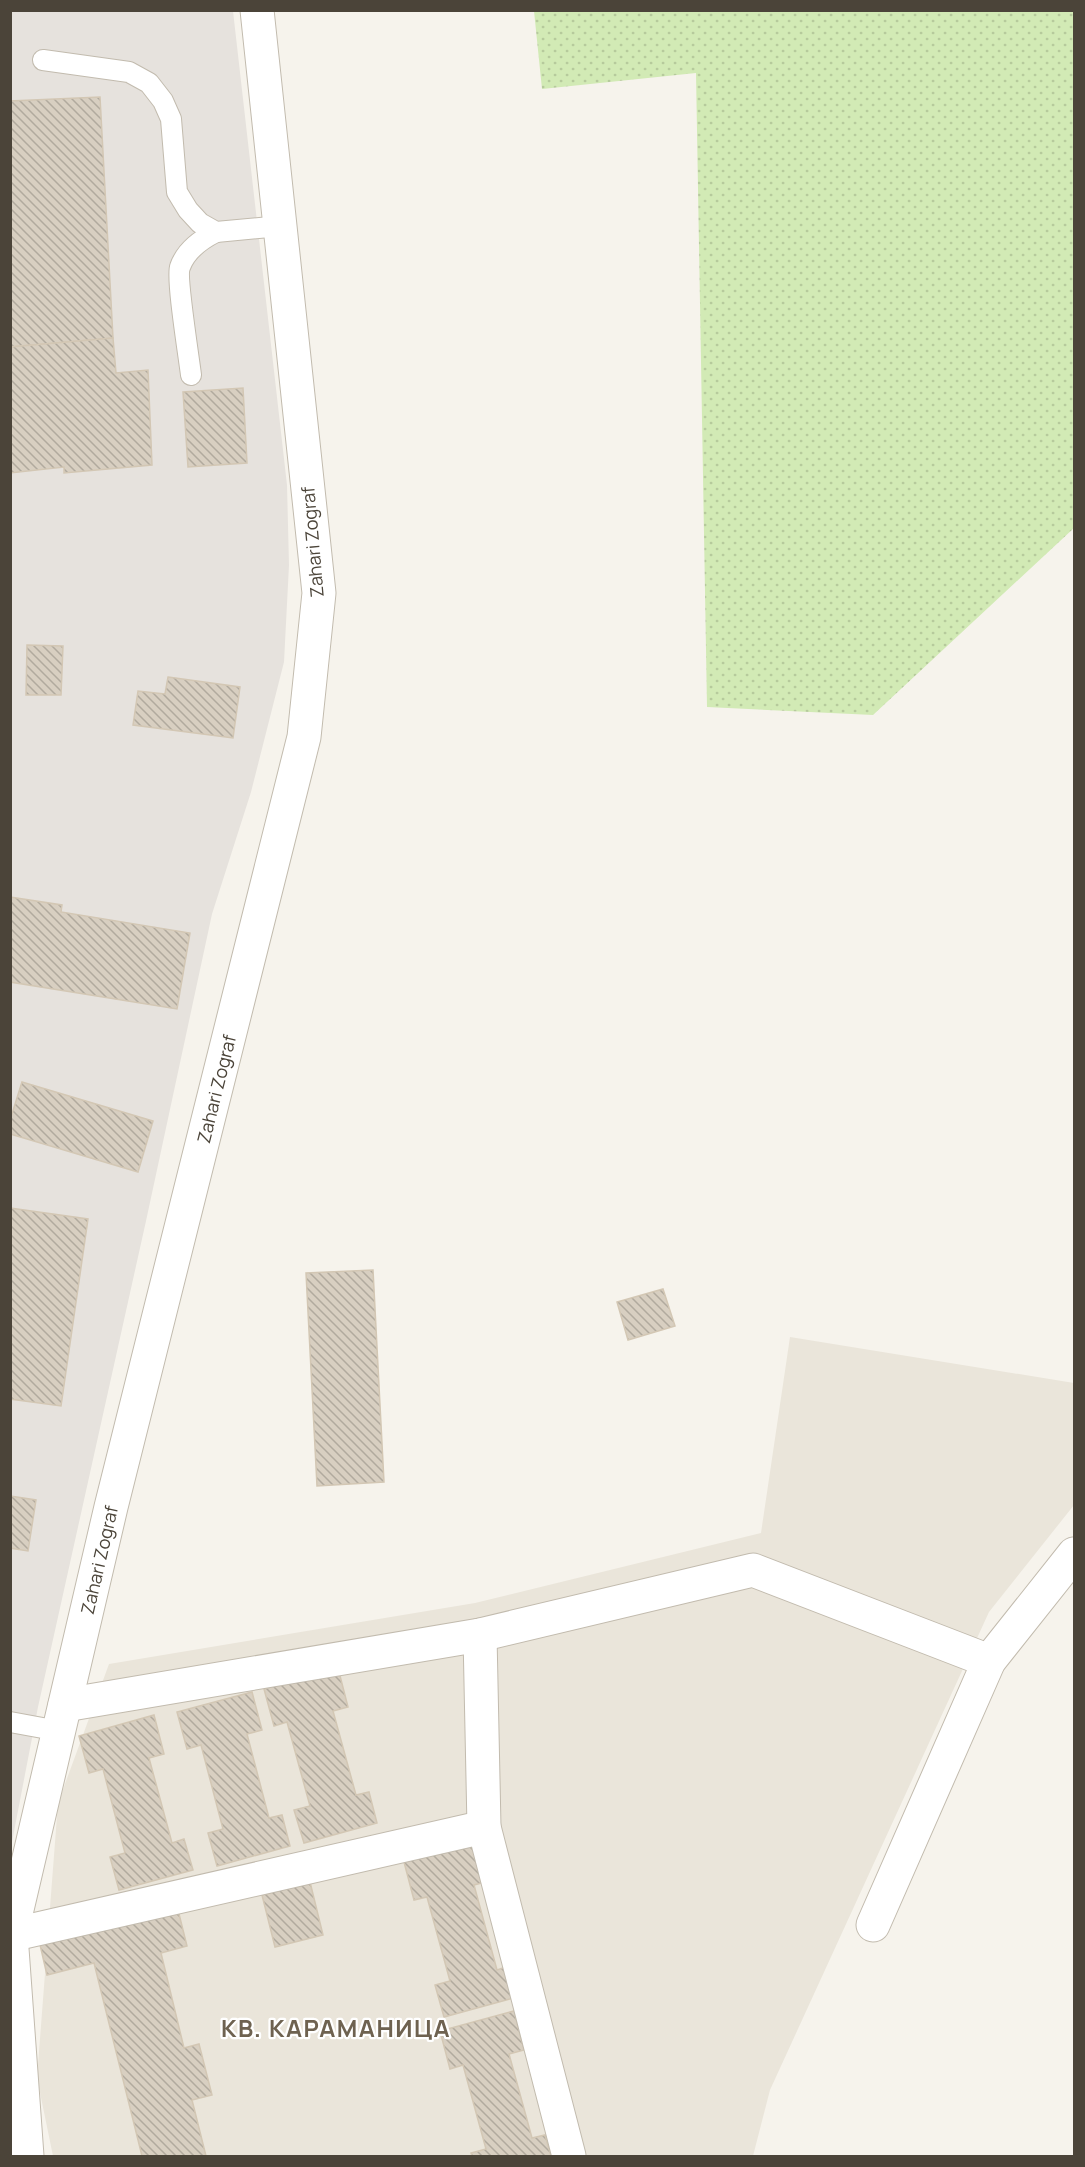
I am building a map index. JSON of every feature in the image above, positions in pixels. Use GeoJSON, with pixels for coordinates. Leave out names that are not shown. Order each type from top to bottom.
{"type":"FeatureCollection","features":[{"type":"Feature","properties":{"kind":"street","name":"Zahari Zograf"},"geometry":{"type":"LineString","coordinates":[[27,2157],[11,1935],[114,1495],[304,737],[319,593],[257,10]]}},
{"type":"Feature","properties":{"kind":"street"},"geometry":{"type":"LineString","coordinates":[[873,1925],[989,1661],[1074,1554]]}},
{"type":"Feature","properties":{"kind":"street"},"geometry":{"type":"LineString","coordinates":[[62,1718],[480,1635],[753,1570],[989,1661]]}},
{"type":"Feature","properties":{"kind":"street"},"geometry":{"type":"LineString","coordinates":[[480,1635],[484,1827],[569,2157]]}},
{"type":"Feature","properties":{"kind":"street"},"geometry":{"type":"LineString","coordinates":[[11,1935],[484,1827]]}},
{"type":"Feature","properties":{"kind":"lane"},"geometry":{"type":"LineString","coordinates":[[43,60],[129,72],[149,82],[163,101],[171,119],[177,192],[188,210],[200,223],[216,232]]}},
{"type":"Feature","properties":{"kind":"lane"},"geometry":{"type":"LineString","coordinates":[[190,375],[179,269],[189,251],[201,240],[216,232],[280,226]]}},
{"type":"Feature","properties":{"kind":"lane"},"geometry":{"type":"LineString","coordinates":[[10,1722],[62,1718]]}},
{"type":"Feature","properties":{"kind":"shaded area"},"geometry":{"type":"Polygon","coordinates":[[[11,11],[233,11],[287,485],[289,565],[284,662],[251,792],[212,914],[38,1707],[11,1847],[11,11]]]}},
{"type":"Feature","properties":{"kind":"shaded area"},"geometry":{"type":"Polygon","coordinates":[[[790,1337],[1074,1383],[1074,1505],[989,1612],[770,2090],[753,2156],[53,2156],[37,2078],[58,1803],[109,1664],[475,1603],[761,1533],[790,1337]]]}},
{"type":"Feature","properties":{"kind":"green space"},"geometry":{"type":"Polygon","coordinates":[[[534,11],[1074,11],[1074,528],[873,715],[707,707],[696,73],[542,89],[534,11]]]}},
{"type":"Feature","properties":{"kind":"building"},"geometry":{"type":"Polygon","coordinates":[[[100,97],[113,338],[10,347],[10,101],[100,97]]]}},
{"type":"Feature","properties":{"kind":"building"},"geometry":{"type":"Polygon","coordinates":[[[113,338],[116,373],[148,370],[152,465],[64,473],[64,467],[10,473],[10,347],[113,338]]]}},
{"type":"Feature","properties":{"kind":"building"},"geometry":{"type":"Polygon","coordinates":[[[243,388],[247,463],[188,467],[183,392],[243,388]]]}},
{"type":"Feature","properties":{"kind":"building"},"geometry":{"type":"Polygon","coordinates":[[[27,645],[63,646],[61,695],[26,695],[27,645]]]}},
{"type":"Feature","properties":{"kind":"building"},"geometry":{"type":"Polygon","coordinates":[[[168,677],[240,687],[233,738],[133,725],[138,691],[165,694],[168,677]]]}},
{"type":"Feature","properties":{"kind":"building"},"geometry":{"type":"Polygon","coordinates":[[[10,897],[62,905],[61,912],[190,933],[177,1009],[10,982],[10,897]]]}},
{"type":"Feature","properties":{"kind":"building"},"geometry":{"type":"Polygon","coordinates":[[[22,1082],[153,1121],[138,1172],[10,1134],[10,1120],[22,1082]]]}},
{"type":"Feature","properties":{"kind":"building"},"geometry":{"type":"Polygon","coordinates":[[[10,1208],[88,1219],[61,1406],[10,1399],[10,1208]]]}},
{"type":"Feature","properties":{"kind":"building"},"geometry":{"type":"Polygon","coordinates":[[[373,1270],[384,1482],[317,1486],[306,1273],[373,1270]]]}},
{"type":"Feature","properties":{"kind":"building"},"geometry":{"type":"Polygon","coordinates":[[[663,1289],[675,1326],[628,1340],[617,1302],[663,1289]]]}},
{"type":"Feature","properties":{"kind":"building"},"geometry":{"type":"Polygon","coordinates":[[[10,1496],[36,1500],[28,1551],[10,1548],[10,1496]]]}},
{"type":"Feature","properties":{"kind":"building"},"geometry":{"type":"Polygon","coordinates":[[[338,1668],[348,1707],[333,1711],[356,1795],[369,1792],[377,1823],[304,1843],[294,1810],[310,1806],[287,1722],[274,1726],[264,1689],[338,1668]]]}},
{"type":"Feature","properties":{"kind":"building"},"geometry":{"type":"Polygon","coordinates":[[[252,1692],[262,1730],[247,1734],[269,1818],[282,1815],[290,1846],[217,1866],[208,1833],[223,1829],[201,1745],[187,1749],[177,1712],[252,1692]]]}},
{"type":"Feature","properties":{"kind":"building"},"geometry":{"type":"Polygon","coordinates":[[[154,1715],[164,1754],[149,1758],[172,1843],[184,1839],[193,1870],[119,1890],[110,1857],[125,1853],[103,1769],[89,1773],[79,1736],[154,1715]]]}},
{"type":"Feature","properties":{"kind":"building"},"geometry":{"type":"Polygon","coordinates":[[[478,1842],[489,1881],[474,1885],[497,1970],[509,1966],[517,1997],[444,2017],[435,1985],[450,1981],[427,1897],[414,1900],[404,1862],[478,1842]]]}},
{"type":"Feature","properties":{"kind":"building"},"geometry":{"type":"Polygon","coordinates":[[[310,1882],[323,1935],[275,1947],[262,1895],[310,1882]]]}},
{"type":"Feature","properties":{"kind":"building"},"geometry":{"type":"Polygon","coordinates":[[[176,1902],[187,1946],[161,1953],[184,2048],[199,2044],[212,2095],[192,2100],[206,2156],[142,2156],[94,1963],[47,1975],[38,1936],[176,1902]]]}},
{"type":"Feature","properties":{"kind":"building"},"geometry":{"type":"Polygon","coordinates":[[[514,2011],[524,2050],[509,2054],[532,2138],[545,2135],[551,2156],[472,2156],[471,2153],[486,2149],[463,2065],[450,2069],[440,2031],[514,2011]]]}},
{"type":"Feature","properties":{"kind":"district","name":"КВ. КАРАМАНИЦА"},"geometry":{"type":"Point","coordinates":[336,2027]}}]}
